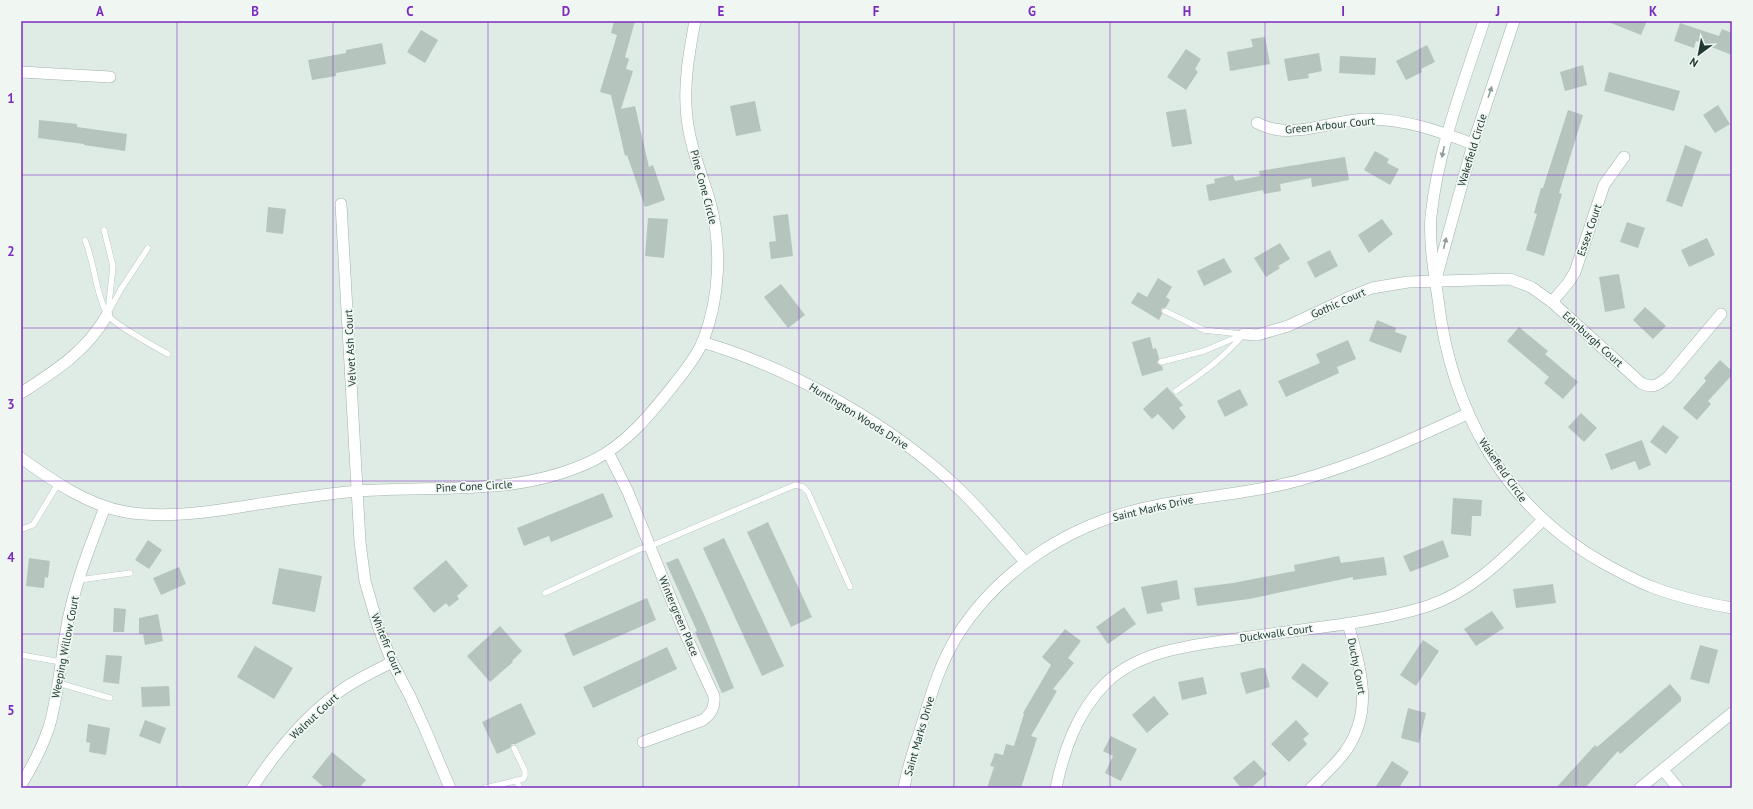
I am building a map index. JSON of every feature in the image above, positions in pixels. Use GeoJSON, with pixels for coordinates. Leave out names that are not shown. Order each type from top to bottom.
{"type":"FeatureCollection","features":[{"type":"Feature","properties":{"kind":"street","name":"Pine Cone Circle"},"geometry":{"type":"LineString","coordinates":[[21,458],[58,484],[90,501],[105,507],[137,513],[175,514],[214,511],[358,491],[511,485],[554,475],[595,460],[608,452],[626,438],[651,413],[692,361],[702,342],[711,316],[715,293],[718,245],[710,202],[694,150],[686,116],[687,68],[695,21]]}},
{"type":"Feature","properties":{"kind":"street","name":"Wakefield Circle"},"geometry":{"type":"LineString","coordinates":[[1484,21],[1447,134],[1431,217],[1431,234],[1436,281],[1446,349],[1458,392],[1467,414],[1497,466],[1525,502],[1543,520],[1590,556],[1651,587],[1676,595],[1732,608]]}},
{"type":"Feature","properties":{"kind":"street","name":"Wakefield Circle"},"geometry":{"type":"LineString","coordinates":[[1436,281],[1472,144],[1514,21]]}},
{"type":"Feature","properties":{"kind":"street"},"geometry":{"type":"LineString","coordinates":[[21,72],[110,77]]}},
{"type":"Feature","properties":{"kind":"street","name":"Green Arbour Court"},"geometry":{"type":"LineString","coordinates":[[1257,123],[1274,129],[1292,130],[1366,119],[1386,120],[1418,126],[1447,134],[1472,144]]}},
{"type":"Feature","properties":{"kind":"street","name":"Essex Court"},"geometry":{"type":"LineString","coordinates":[[1552,302],[1568,283],[1574,272],[1604,185],[1624,157]]}},
{"type":"Feature","properties":{"kind":"street","name":"Velvet Ash Court"},"geometry":{"type":"LineString","coordinates":[[341,204],[358,491]]}},
{"type":"Feature","properties":{"kind":"street","name":"Edinburgh Court"},"geometry":{"type":"LineString","coordinates":[[1436,281],[1510,279],[1531,287],[1552,302],[1641,383],[1654,387],[1659,385],[1668,377],[1721,314]]}},
{"type":"Feature","properties":{"kind":"street","name":"Gothic Court"},"geometry":{"type":"LineString","coordinates":[[1244,334],[1257,335],[1288,326],[1372,288],[1408,282],[1436,281]]}},
{"type":"Feature","properties":{"kind":"street"},"geometry":{"type":"LineString","coordinates":[[21,393],[80,351],[99,330],[107,315]]}},
{"type":"Feature","properties":{"kind":"street","name":"Huntington Woods Drive"},"geometry":{"type":"LineString","coordinates":[[702,342],[728,350],[803,381],[889,432],[922,456],[960,490],[1025,562]]}},
{"type":"Feature","properties":{"kind":"street","name":"Saint Marks Drive"},"geometry":{"type":"LineString","coordinates":[[904,788],[914,748],[932,689],[957,637],[990,593],[1025,562],[1091,525],[1114,516],[1162,505],[1266,488],[1299,480],[1366,459],[1467,414]]}},
{"type":"Feature","properties":{"kind":"street","name":"Wintergreen Place"},"geometry":{"type":"LineString","coordinates":[[608,452],[628,492],[684,631],[714,696],[715,702],[711,713],[703,720],[644,742]]}},
{"type":"Feature","properties":{"kind":"street","name":"Whitefir Court"},"geometry":{"type":"LineString","coordinates":[[358,491],[360,542],[365,581],[379,630],[392,662],[410,696],[450,788]]}},
{"type":"Feature","properties":{"kind":"street","name":"Weeping Willow Court"},"geometry":{"type":"LineString","coordinates":[[21,785],[42,747],[49,726],[70,611],[79,580],[105,507]]}},
{"type":"Feature","properties":{"kind":"street","name":"Duckwalk Court"},"geometry":{"type":"LineString","coordinates":[[1056,788],[1068,743],[1078,721],[1092,700],[1106,683],[1123,670],[1146,657],[1177,648],[1399,614],[1428,606],[1463,590],[1494,567],[1543,520]]}},
{"type":"Feature","properties":{"kind":"street","name":"Duchy Court"},"geometry":{"type":"LineString","coordinates":[[1311,788],[1345,752],[1361,717],[1364,703],[1364,692],[1348,622]]}},
{"type":"Feature","properties":{"kind":"street","name":"Walnut Court"},"geometry":{"type":"LineString","coordinates":[[252,788],[274,756],[296,730],[312,715],[347,686],[392,662]]}},
{"type":"Feature","properties":{"kind":"street"},"geometry":{"type":"LineString","coordinates":[[1640,788],[1732,713]]}},
{"type":"Feature","properties":{"kind":"street"},"geometry":{"type":"LineString","coordinates":[[1663,770],[1678,788]]}},
{"type":"Feature","properties":{"kind":"lane"},"geometry":{"type":"LineString","coordinates":[[104,230],[113,266],[107,315]]}},
{"type":"Feature","properties":{"kind":"lane"},"geometry":{"type":"LineString","coordinates":[[85,240],[90,251],[99,292],[107,315],[132,333],[168,354]]}},
{"type":"Feature","properties":{"kind":"lane"},"geometry":{"type":"LineString","coordinates":[[107,315],[121,288],[148,248]]}},
{"type":"Feature","properties":{"kind":"lane"},"geometry":{"type":"LineString","coordinates":[[1165,311],[1204,330],[1244,334]]}},
{"type":"Feature","properties":{"kind":"lane"},"geometry":{"type":"LineString","coordinates":[[1161,362],[1204,351],[1244,334]]}},
{"type":"Feature","properties":{"kind":"lane"},"geometry":{"type":"LineString","coordinates":[[1176,391],[1214,365],[1244,334]]}},
{"type":"Feature","properties":{"kind":"lane"},"geometry":{"type":"LineString","coordinates":[[22,529],[33,526],[58,484]]}},
{"type":"Feature","properties":{"kind":"lane"},"geometry":{"type":"LineString","coordinates":[[545,592],[640,549],[651,546],[795,485],[803,486],[808,492],[850,587]]}},
{"type":"Feature","properties":{"kind":"lane"},"geometry":{"type":"LineString","coordinates":[[79,580],[130,573]]}},
{"type":"Feature","properties":{"kind":"lane"},"geometry":{"type":"LineString","coordinates":[[21,655],[61,662]]}},
{"type":"Feature","properties":{"kind":"lane"},"geometry":{"type":"LineString","coordinates":[[58,683],[110,698]]}},
{"type":"Feature","properties":{"kind":"lane"},"geometry":{"type":"LineString","coordinates":[[485,788],[522,779],[525,776],[526,771],[514,748]]}},
{"type":"Feature","properties":{"kind":"lane"},"geometry":{"type":"LineString","coordinates":[[516,780],[520,788]]}},
{"type":"Feature","properties":{"kind":"building"},"geometry":{"type":"Polygon","coordinates":[[[614,21],[635,21],[625,57],[629,59],[626,69],[633,71],[621,109],[635,106],[649,167],[653,165],[665,200],[645,207],[627,155],[625,156],[611,95],[600,92],[617,35],[611,33],[614,21]]]}},
{"type":"Feature","properties":{"kind":"building"},"geometry":{"type":"Polygon","coordinates":[[[1606,21],[1647,21],[1641,35],[1606,21]]]}},
{"type":"Feature","properties":{"kind":"building"},"geometry":{"type":"Polygon","coordinates":[[[1680,23],[1719,36],[1722,29],[1732,33],[1732,55],[1696,41],[1694,48],[1674,41],[1680,23]]]}},
{"type":"Feature","properties":{"kind":"building"},"geometry":{"type":"Polygon","coordinates":[[[421,30],[438,40],[425,63],[407,52],[421,30]]]}},
{"type":"Feature","properties":{"kind":"building"},"geometry":{"type":"Polygon","coordinates":[[[1265,37],[1270,64],[1230,71],[1227,52],[1253,47],[1251,39],[1265,37]]]}},
{"type":"Feature","properties":{"kind":"building"},"geometry":{"type":"Polygon","coordinates":[[[382,43],[386,64],[336,73],[336,76],[312,80],[308,60],[346,53],[346,50],[382,43]]]}},
{"type":"Feature","properties":{"kind":"building"},"geometry":{"type":"Polygon","coordinates":[[[1427,45],[1435,62],[1421,69],[1422,72],[1406,80],[1396,61],[1427,45]]]}},
{"type":"Feature","properties":{"kind":"building"},"geometry":{"type":"Polygon","coordinates":[[[1186,49],[1201,59],[1195,69],[1198,72],[1186,90],[1167,77],[1186,49]]]}},
{"type":"Feature","properties":{"kind":"building"},"geometry":{"type":"Polygon","coordinates":[[[1319,53],[1322,71],[1308,74],[1309,78],[1288,81],[1284,59],[1319,53]]]}},
{"type":"Feature","properties":{"kind":"building"},"geometry":{"type":"Polygon","coordinates":[[[1340,56],[1376,58],[1375,75],[1339,73],[1340,56]]]}},
{"type":"Feature","properties":{"kind":"building"},"geometry":{"type":"Polygon","coordinates":[[[1583,65],[1587,85],[1565,91],[1560,72],[1583,65]]]}},
{"type":"Feature","properties":{"kind":"building"},"geometry":{"type":"Polygon","coordinates":[[[1609,72],[1680,91],[1674,111],[1604,91],[1609,72]]]}},
{"type":"Feature","properties":{"kind":"building"},"geometry":{"type":"Polygon","coordinates":[[[755,101],[761,131],[736,136],[730,106],[755,101]]]}},
{"type":"Feature","properties":{"kind":"building"},"geometry":{"type":"Polygon","coordinates":[[[1718,105],[1730,124],[1715,133],[1703,115],[1718,105]]]}},
{"type":"Feature","properties":{"kind":"building"},"geometry":{"type":"Polygon","coordinates":[[[1186,109],[1192,144],[1172,147],[1166,112],[1186,109]]]}},
{"type":"Feature","properties":{"kind":"building"},"geometry":{"type":"Polygon","coordinates":[[[1568,110],[1583,115],[1559,193],[1562,194],[1544,256],[1526,250],[1537,214],[1534,213],[1541,188],[1543,188],[1568,110]]]}},
{"type":"Feature","properties":{"kind":"building"},"geometry":{"type":"Polygon","coordinates":[[[39,120],[77,124],[77,127],[127,134],[125,151],[38,138],[39,120]]]}},
{"type":"Feature","properties":{"kind":"building"},"geometry":{"type":"Polygon","coordinates":[[[1685,145],[1702,152],[1682,207],[1666,201],[1685,145]]]}},
{"type":"Feature","properties":{"kind":"building"},"geometry":{"type":"Polygon","coordinates":[[[1375,151],[1389,159],[1387,163],[1399,169],[1390,185],[1364,170],[1375,151]]]}},
{"type":"Feature","properties":{"kind":"building"},"geometry":{"type":"Polygon","coordinates":[[[1345,157],[1349,180],[1312,187],[1311,178],[1280,184],[1281,191],[1264,194],[1263,190],[1209,201],[1206,185],[1215,183],[1214,179],[1233,175],[1235,181],[1260,176],[1259,171],[1345,157]]]}},
{"type":"Feature","properties":{"kind":"building"},"geometry":{"type":"Polygon","coordinates":[[[268,207],[286,209],[283,234],[266,232],[268,207]]]}},
{"type":"Feature","properties":{"kind":"building"},"geometry":{"type":"Polygon","coordinates":[[[788,214],[793,256],[771,259],[769,242],[776,241],[773,216],[788,214]]]}},
{"type":"Feature","properties":{"kind":"building"},"geometry":{"type":"Polygon","coordinates":[[[648,218],[668,219],[664,258],[645,256],[648,218]]]}},
{"type":"Feature","properties":{"kind":"building"},"geometry":{"type":"Polygon","coordinates":[[[1382,219],[1393,234],[1369,253],[1358,235],[1382,219]]]}},
{"type":"Feature","properties":{"kind":"building"},"geometry":{"type":"Polygon","coordinates":[[[1627,222],[1645,228],[1638,248],[1620,242],[1627,222]]]}},
{"type":"Feature","properties":{"kind":"building"},"geometry":{"type":"Polygon","coordinates":[[[1707,238],[1715,255],[1689,267],[1681,250],[1707,238]]]}},
{"type":"Feature","properties":{"kind":"building"},"geometry":{"type":"Polygon","coordinates":[[[1280,243],[1290,259],[1278,266],[1280,268],[1266,277],[1254,258],[1280,243]]]}},
{"type":"Feature","properties":{"kind":"building"},"geometry":{"type":"Polygon","coordinates":[[[1330,250],[1338,266],[1315,278],[1307,262],[1330,250]]]}},
{"type":"Feature","properties":{"kind":"building"},"geometry":{"type":"Polygon","coordinates":[[[1224,258],[1232,272],[1204,286],[1197,271],[1224,258]]]}},
{"type":"Feature","properties":{"kind":"building"},"geometry":{"type":"Polygon","coordinates":[[[1619,274],[1625,308],[1605,312],[1599,277],[1619,274]]]}},
{"type":"Feature","properties":{"kind":"building"},"geometry":{"type":"Polygon","coordinates":[[[1158,278],[1172,287],[1166,297],[1170,300],[1166,307],[1161,309],[1162,314],[1159,320],[1131,303],[1138,292],[1147,297],[1158,278]]]}},
{"type":"Feature","properties":{"kind":"building"},"geometry":{"type":"Polygon","coordinates":[[[781,284],[805,315],[788,328],[764,297],[781,284]]]}},
{"type":"Feature","properties":{"kind":"building"},"geometry":{"type":"Polygon","coordinates":[[[1645,307],[1666,326],[1653,339],[1633,320],[1645,307]]]}},
{"type":"Feature","properties":{"kind":"building"},"geometry":{"type":"Polygon","coordinates":[[[1377,320],[1396,328],[1395,332],[1407,336],[1401,353],[1369,341],[1377,320]]]}},
{"type":"Feature","properties":{"kind":"building"},"geometry":{"type":"Polygon","coordinates":[[[1519,327],[1548,351],[1545,354],[1578,382],[1563,399],[1544,383],[1549,377],[1507,341],[1519,327]]]}},
{"type":"Feature","properties":{"kind":"building"},"geometry":{"type":"Polygon","coordinates":[[[1150,337],[1153,349],[1156,348],[1159,358],[1157,363],[1162,366],[1163,370],[1142,376],[1132,342],[1150,337]]]}},
{"type":"Feature","properties":{"kind":"building"},"geometry":{"type":"Polygon","coordinates":[[[1348,340],[1356,359],[1337,367],[1339,373],[1286,397],[1278,381],[1320,363],[1316,354],[1348,340]]]}},
{"type":"Feature","properties":{"kind":"building"},"geometry":{"type":"Polygon","coordinates":[[[1720,360],[1732,371],[1732,375],[1708,401],[1711,404],[1697,420],[1683,408],[1706,381],[1704,378],[1720,360]]]}},
{"type":"Feature","properties":{"kind":"building"},"geometry":{"type":"Polygon","coordinates":[[[1167,387],[1183,405],[1179,408],[1186,417],[1173,430],[1158,414],[1152,419],[1143,409],[1167,387]]]}},
{"type":"Feature","properties":{"kind":"building"},"geometry":{"type":"Polygon","coordinates":[[[1240,389],[1248,405],[1225,417],[1217,401],[1240,389]]]}},
{"type":"Feature","properties":{"kind":"building"},"geometry":{"type":"Polygon","coordinates":[[[1581,413],[1597,428],[1584,442],[1568,427],[1581,413]]]}},
{"type":"Feature","properties":{"kind":"building"},"geometry":{"type":"Polygon","coordinates":[[[1663,425],[1679,437],[1666,454],[1650,442],[1663,425]]]}},
{"type":"Feature","properties":{"kind":"building"},"geometry":{"type":"Polygon","coordinates":[[[1642,440],[1651,465],[1639,470],[1635,461],[1611,470],[1605,454],[1642,440]]]}},
{"type":"Feature","properties":{"kind":"building"},"geometry":{"type":"Polygon","coordinates":[[[603,493],[613,517],[551,542],[549,536],[524,546],[517,528],[603,493]]]}},
{"type":"Feature","properties":{"kind":"building"},"geometry":{"type":"Polygon","coordinates":[[[1453,498],[1482,500],[1481,516],[1472,516],[1471,536],[1451,534],[1453,498]]]}},
{"type":"Feature","properties":{"kind":"building"},"geometry":{"type":"Polygon","coordinates":[[[768,522],[812,617],[791,627],[747,532],[768,522]]]}},
{"type":"Feature","properties":{"kind":"building"},"geometry":{"type":"Polygon","coordinates":[[[724,538],[784,666],[762,676],[703,548],[724,538]]]}},
{"type":"Feature","properties":{"kind":"building"},"geometry":{"type":"Polygon","coordinates":[[[148,540],[162,550],[149,569],[135,560],[148,540]]]}},
{"type":"Feature","properties":{"kind":"building"},"geometry":{"type":"Polygon","coordinates":[[[1443,540],[1449,557],[1410,572],[1403,556],[1443,540]]]}},
{"type":"Feature","properties":{"kind":"building"},"geometry":{"type":"Polygon","coordinates":[[[1339,556],[1341,563],[1384,557],[1387,575],[1353,580],[1353,577],[1249,599],[1197,606],[1194,588],[1233,583],[1295,571],[1294,565],[1339,556]]]}},
{"type":"Feature","properties":{"kind":"building"},"geometry":{"type":"Polygon","coordinates":[[[29,558],[50,561],[48,578],[45,577],[44,588],[26,586],[29,558]]]}},
{"type":"Feature","properties":{"kind":"building"},"geometry":{"type":"Polygon","coordinates":[[[678,558],[705,617],[734,688],[722,693],[695,632],[697,631],[666,563],[678,558]]]}},
{"type":"Feature","properties":{"kind":"building"},"geometry":{"type":"Polygon","coordinates":[[[446,560],[468,586],[457,596],[459,599],[449,607],[446,603],[434,613],[413,588],[446,560]]]}},
{"type":"Feature","properties":{"kind":"building"},"geometry":{"type":"Polygon","coordinates":[[[179,567],[186,584],[161,595],[153,578],[179,567]]]}},
{"type":"Feature","properties":{"kind":"building"},"geometry":{"type":"Polygon","coordinates":[[[279,568],[322,576],[315,612],[272,604],[279,568]]]}},
{"type":"Feature","properties":{"kind":"building"},"geometry":{"type":"Polygon","coordinates":[[[1177,580],[1180,599],[1161,603],[1163,611],[1147,614],[1141,587],[1177,580]]]}},
{"type":"Feature","properties":{"kind":"building"},"geometry":{"type":"Polygon","coordinates":[[[1553,584],[1556,603],[1516,608],[1513,589],[1553,584]]]}},
{"type":"Feature","properties":{"kind":"building"},"geometry":{"type":"Polygon","coordinates":[[[647,598],[656,620],[573,656],[564,634],[647,598]]]}},
{"type":"Feature","properties":{"kind":"building"},"geometry":{"type":"Polygon","coordinates":[[[1124,607],[1136,624],[1108,644],[1096,627],[1124,607]]]}},
{"type":"Feature","properties":{"kind":"building"},"geometry":{"type":"Polygon","coordinates":[[[114,608],[126,609],[124,632],[113,632],[114,608]]]}},
{"type":"Feature","properties":{"kind":"building"},"geometry":{"type":"Polygon","coordinates":[[[1492,611],[1504,628],[1476,646],[1464,629],[1492,611]]]}},
{"type":"Feature","properties":{"kind":"building"},"geometry":{"type":"Polygon","coordinates":[[[158,614],[163,641],[145,645],[143,634],[139,634],[139,618],[158,614]]]}},
{"type":"Feature","properties":{"kind":"building"},"geometry":{"type":"Polygon","coordinates":[[[500,626],[522,651],[512,661],[513,662],[490,682],[467,656],[500,626]]]}},
{"type":"Feature","properties":{"kind":"building"},"geometry":{"type":"Polygon","coordinates":[[[1065,629],[1081,641],[1068,658],[1074,663],[1053,689],[1057,691],[1031,736],[1037,738],[1021,788],[987,788],[994,767],[990,766],[995,753],[1003,755],[1006,744],[1014,746],[1024,714],[1023,713],[1051,665],[1042,657],[1065,629]]]}},
{"type":"Feature","properties":{"kind":"building"},"geometry":{"type":"Polygon","coordinates":[[[1423,640],[1439,651],[1416,686],[1400,675],[1423,640]]]}},
{"type":"Feature","properties":{"kind":"building"},"geometry":{"type":"Polygon","coordinates":[[[1700,645],[1718,650],[1709,684],[1690,679],[1700,645]]]}},
{"type":"Feature","properties":{"kind":"building"},"geometry":{"type":"Polygon","coordinates":[[[255,646],[293,668],[274,699],[237,677],[255,646]]]}},
{"type":"Feature","properties":{"kind":"building"},"geometry":{"type":"Polygon","coordinates":[[[667,647],[677,669],[593,708],[583,687],[667,647]]]}},
{"type":"Feature","properties":{"kind":"building"},"geometry":{"type":"Polygon","coordinates":[[[106,655],[122,656],[119,684],[103,682],[106,655]]]}},
{"type":"Feature","properties":{"kind":"building"},"geometry":{"type":"Polygon","coordinates":[[[1303,663],[1329,683],[1317,698],[1291,678],[1303,663]]]}},
{"type":"Feature","properties":{"kind":"building"},"geometry":{"type":"Polygon","coordinates":[[[1265,668],[1270,687],[1246,694],[1240,673],[1265,668]]]}},
{"type":"Feature","properties":{"kind":"building"},"geometry":{"type":"Polygon","coordinates":[[[1203,677],[1207,694],[1182,700],[1178,682],[1203,677]]]}},
{"type":"Feature","properties":{"kind":"building"},"geometry":{"type":"Polygon","coordinates":[[[1670,684],[1681,697],[1681,701],[1620,754],[1618,751],[1585,788],[1556,788],[1595,745],[1597,747],[1670,684]]]}},
{"type":"Feature","properties":{"kind":"building"},"geometry":{"type":"Polygon","coordinates":[[[169,686],[170,706],[142,707],[141,687],[169,686]]]}},
{"type":"Feature","properties":{"kind":"building"},"geometry":{"type":"Polygon","coordinates":[[[1154,696],[1169,714],[1147,733],[1132,715],[1154,696]]]}},
{"type":"Feature","properties":{"kind":"building"},"geometry":{"type":"Polygon","coordinates":[[[521,703],[536,734],[516,744],[512,744],[510,748],[497,754],[482,722],[521,703]]]}},
{"type":"Feature","properties":{"kind":"building"},"geometry":{"type":"Polygon","coordinates":[[[1408,708],[1426,713],[1419,743],[1401,738],[1408,708]]]}},
{"type":"Feature","properties":{"kind":"building"},"geometry":{"type":"Polygon","coordinates":[[[145,720],[166,728],[160,744],[139,736],[145,720]]]}},
{"type":"Feature","properties":{"kind":"building"},"geometry":{"type":"Polygon","coordinates":[[[1296,720],[1309,734],[1303,739],[1307,744],[1289,762],[1271,744],[1296,720]]]}},
{"type":"Feature","properties":{"kind":"building"},"geometry":{"type":"Polygon","coordinates":[[[88,724],[110,728],[106,755],[89,752],[90,743],[86,742],[88,724]]]}},
{"type":"Feature","properties":{"kind":"building"},"geometry":{"type":"Polygon","coordinates":[[[1111,736],[1137,749],[1121,781],[1105,773],[1113,756],[1103,751],[1111,736]]]}},
{"type":"Feature","properties":{"kind":"building"},"geometry":{"type":"Polygon","coordinates":[[[332,752],[366,780],[359,788],[325,788],[312,777],[332,752]]]}},
{"type":"Feature","properties":{"kind":"building"},"geometry":{"type":"Polygon","coordinates":[[[1254,760],[1267,774],[1251,788],[1241,788],[1233,778],[1254,760]]]}},
{"type":"Feature","properties":{"kind":"building"},"geometry":{"type":"Polygon","coordinates":[[[1392,761],[1409,772],[1399,788],[1375,788],[1392,761]]]}}]}
